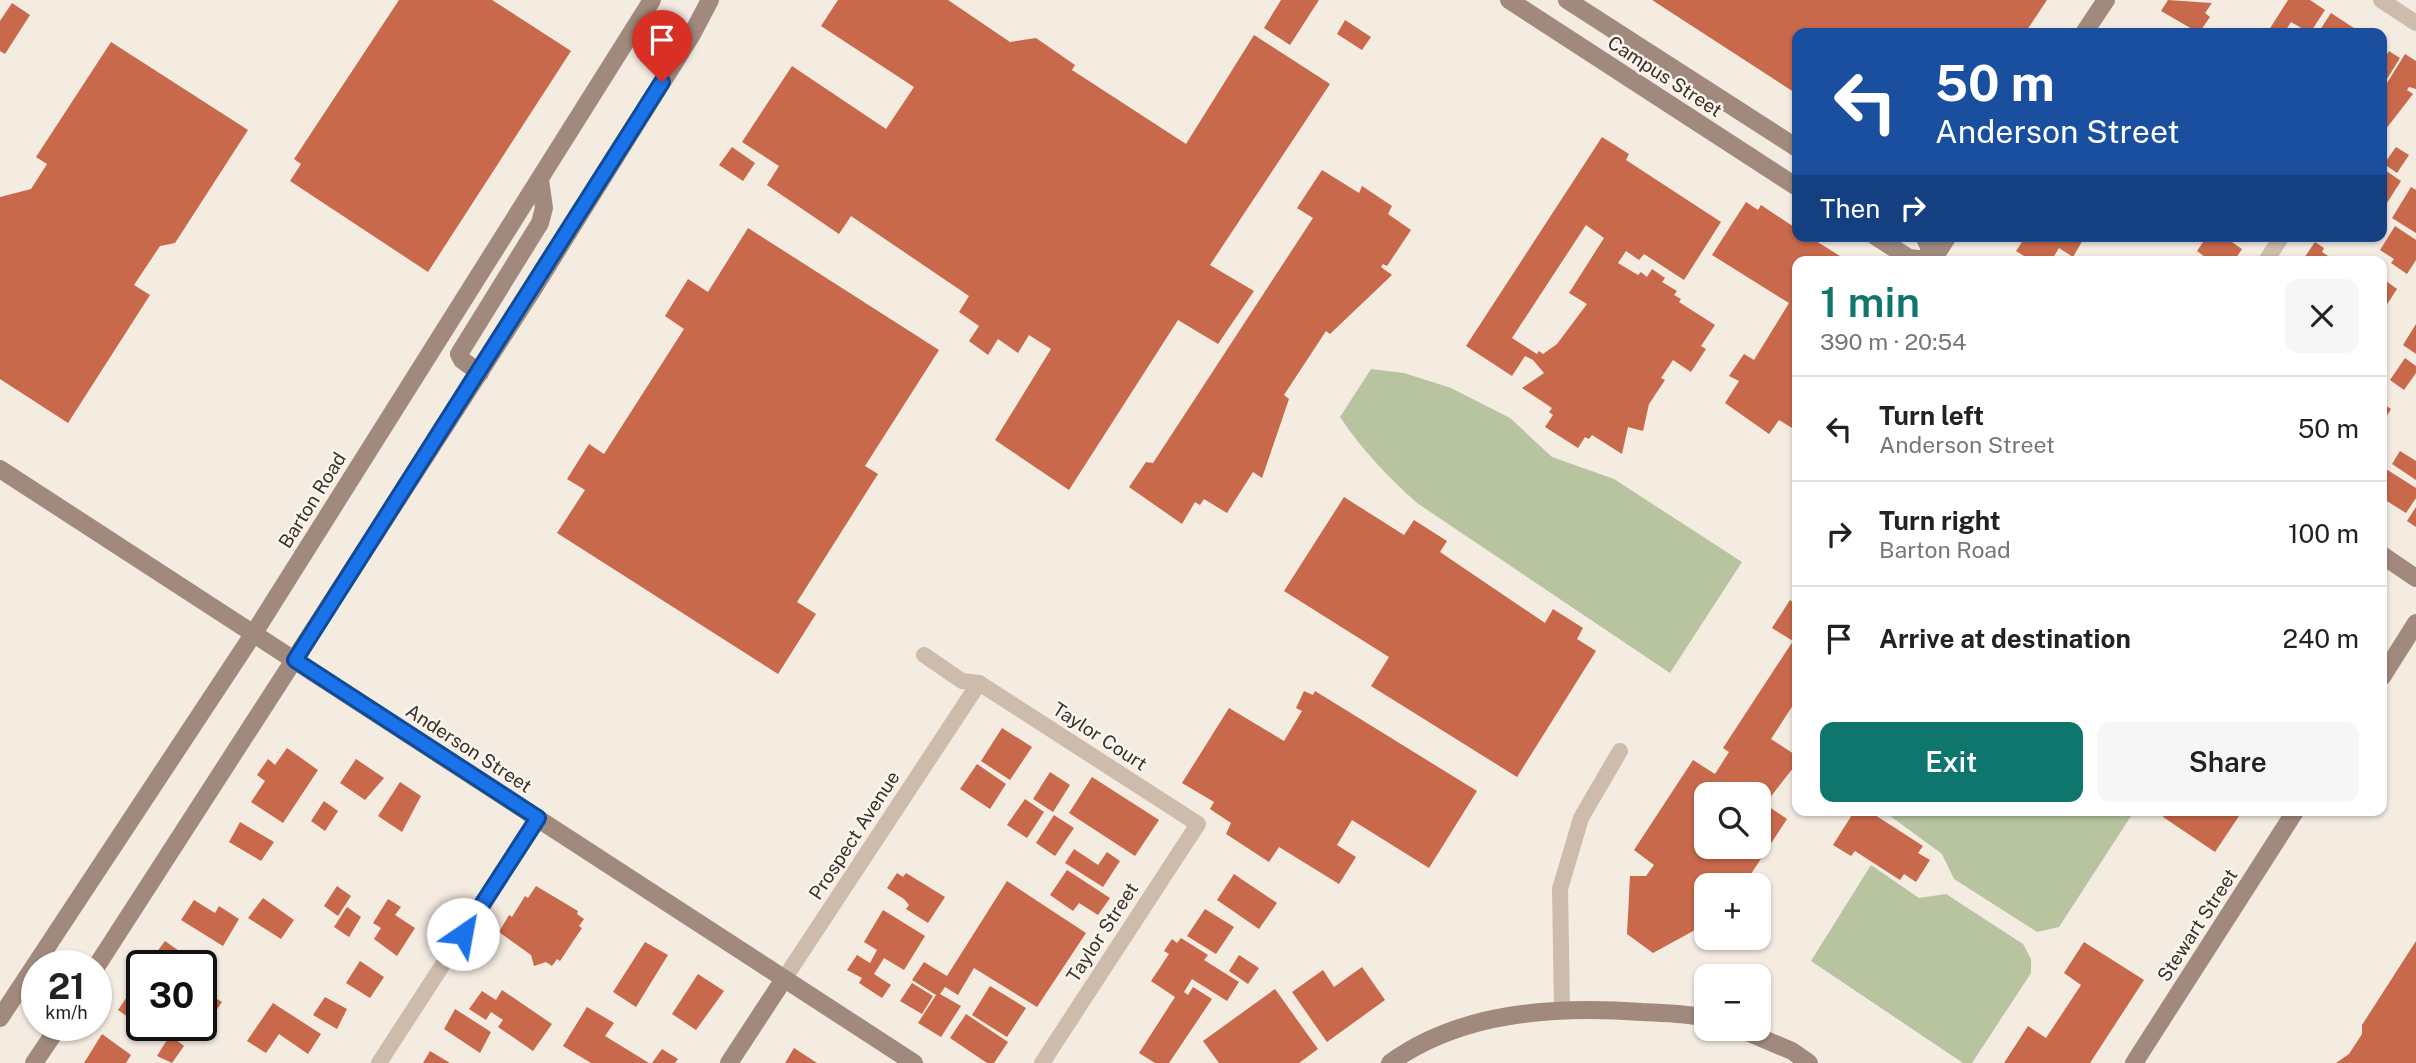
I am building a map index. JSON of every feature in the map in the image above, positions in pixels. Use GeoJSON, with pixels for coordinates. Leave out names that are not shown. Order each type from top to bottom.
{"type":"FeatureCollection","features":[{"type":"Feature","properties":{"kind":"main road","name":"Barton Road"},"geometry":{"type":"LineString","coordinates":[[0,1018],[254,633],[652,0]]}},
{"type":"Feature","properties":{"kind":"main road"},"geometry":{"type":"LineString","coordinates":[[107,950],[480,373],[691,36],[710,0]]}},
{"type":"Feature","properties":{"kind":"main road","name":"Campus Street"},"geometry":{"type":"LineString","coordinates":[[1509,0],[1792,184]]}},
{"type":"Feature","properties":{"kind":"main road","name":"Campus Street"},"geometry":{"type":"LineString","coordinates":[[1567,0],[1792,145]]}},
{"type":"Feature","properties":{"kind":"main road"},"geometry":{"type":"LineString","coordinates":[[2087,28],[2106,0]]}},
{"type":"Feature","properties":{"kind":"main road"},"geometry":{"type":"LineString","coordinates":[[480,373],[462,360],[459,354],[540,223],[544,208],[540,180]]}},
{"type":"Feature","properties":{"kind":"main road"},"geometry":{"type":"LineString","coordinates":[[1884,242],[1906,256]]}},
{"type":"Feature","properties":{"kind":"main road","name":"Anderson Street"},"geometry":{"type":"LineString","coordinates":[[0,469],[914,1063]]}},
{"type":"Feature","properties":{"kind":"main road"},"geometry":{"type":"LineString","coordinates":[[2387,558],[2416,578]]}},
{"type":"Feature","properties":{"kind":"main road"},"geometry":{"type":"LineString","coordinates":[[2387,669],[2416,623]]}},
{"type":"Feature","properties":{"kind":"main road","name":"Stewart Street"},"geometry":{"type":"LineString","coordinates":[[2134,1063],[2292,816]]}},
{"type":"Feature","properties":{"kind":"main road","name":"Prospect Avenue"},"geometry":{"type":"LineString","coordinates":[[729,1063],[784,979]]}},
{"type":"Feature","properties":{"kind":"main road"},"geometry":{"type":"LineString","coordinates":[[1390,1063],[1408,1050],[1448,1032],[1501,1018],[1562,1009],[1602,1009],[1694,1017]]}},
{"type":"Feature","properties":{"kind":"main road"},"geometry":{"type":"LineString","coordinates":[[34,1063],[48,1041]]}},
{"type":"Feature","properties":{"kind":"main road"},"geometry":{"type":"LineString","coordinates":[[1768,1041],[1792,1051],[1809,1063]]}},
{"type":"Feature","properties":{"kind":"street"},"geometry":{"type":"LineString","coordinates":[[2381,0],[2416,23]]}},
{"type":"Feature","properties":{"kind":"street"},"geometry":{"type":"LineString","coordinates":[[924,655],[962,681],[979,683]]}},
{"type":"Feature","properties":{"kind":"street","name":"Taylor Court"},"geometry":{"type":"LineString","coordinates":[[979,683],[1198,824]]}},
{"type":"Feature","properties":{"kind":"street","name":"Prospect Avenue"},"geometry":{"type":"LineString","coordinates":[[784,979],[979,683]]}},
{"type":"Feature","properties":{"kind":"street"},"geometry":{"type":"LineString","coordinates":[[1562,1009],[1560,889],[1581,818],[1620,751]]}},
{"type":"Feature","properties":{"kind":"street"},"geometry":{"type":"LineString","coordinates":[[379,1063],[538,818]]}},
{"type":"Feature","properties":{"kind":"street","name":"Taylor Street"},"geometry":{"type":"LineString","coordinates":[[1042,1063],[1198,824]]}},
{"type":"Feature","properties":{"kind":"green space"},"geometry":{"type":"Polygon","coordinates":[[[1371,369],[1404,373],[1451,388],[1510,418],[1552,457],[1614,479],[1742,562],[1670,673],[1417,503],[1385,473],[1340,417],[1371,369]]]}},
{"type":"Feature","properties":{"kind":"green space"},"geometry":{"type":"Polygon","coordinates":[[[1890,816],[2131,816],[2059,927],[2037,932],[1954,879],[1942,854],[1890,816]]]}},
{"type":"Feature","properties":{"kind":"green space"},"geometry":{"type":"Polygon","coordinates":[[[1871,865],[1919,898],[1946,894],[2023,944],[2031,959],[2031,973],[1972,1063],[1963,1063],[1811,961],[1871,865]]]}},
{"type":"Feature","properties":{"kind":"building"},"geometry":{"type":"Polygon","coordinates":[[[399,0],[492,0],[571,51],[428,272],[290,181],[301,164],[294,159],[399,0]]]}},
{"type":"Feature","properties":{"kind":"building"},"geometry":{"type":"Polygon","coordinates":[[[838,0],[948,0],[1010,42],[1036,38],[1075,65],[1072,70],[1186,144],[1254,35],[1330,84],[1210,265],[1254,291],[1218,344],[1178,320],[1069,490],[995,440],[1051,349],[1029,335],[1018,353],[998,339],[988,355],[969,341],[979,326],[959,312],[969,296],[851,216],[839,234],[767,185],[779,166],[742,142],[792,66],[886,129],[914,87],[821,26],[838,0]]]}},
{"type":"Feature","properties":{"kind":"building"},"geometry":{"type":"Polygon","coordinates":[[[1281,0],[1319,0],[1290,45],[1264,28],[1281,0]]]}},
{"type":"Feature","properties":{"kind":"building"},"geometry":{"type":"Polygon","coordinates":[[[1652,0],[2047,0],[2028,28],[1792,28],[1792,91],[1652,0]]]}},
{"type":"Feature","properties":{"kind":"building"},"geometry":{"type":"Polygon","coordinates":[[[2168,0],[2212,3],[2205,13],[2210,17],[2202,28],[2190,28],[2161,11],[2168,0]]]}},
{"type":"Feature","properties":{"kind":"building"},"geometry":{"type":"Polygon","coordinates":[[[2288,0],[2310,0],[2325,10],[2313,28],[2301,28],[2291,22],[2287,28],[2270,28],[2288,0]]]}},
{"type":"Feature","properties":{"kind":"building"},"geometry":{"type":"Polygon","coordinates":[[[12,3],[30,15],[5,54],[0,51],[0,21],[12,3]]]}},
{"type":"Feature","properties":{"kind":"building"},"geometry":{"type":"Polygon","coordinates":[[[2331,13],[2354,28],[2321,28],[2331,13]]]}},
{"type":"Feature","properties":{"kind":"building"},"geometry":{"type":"Polygon","coordinates":[[[1345,20],[1371,37],[1362,50],[1337,34],[1345,20]]]}},
{"type":"Feature","properties":{"kind":"building"},"geometry":{"type":"Polygon","coordinates":[[[111,42],[248,130],[175,243],[160,246],[134,285],[150,295],[68,423],[0,379],[0,197],[31,189],[47,164],[36,157],[111,42]]]}},
{"type":"Feature","properties":{"kind":"building"},"geometry":{"type":"Polygon","coordinates":[[[2389,51],[2400,58],[2387,79],[2389,51]]]}},
{"type":"Feature","properties":{"kind":"building"},"geometry":{"type":"Polygon","coordinates":[[[2405,54],[2416,61],[2416,89],[2409,87],[2407,90],[2413,94],[2387,128],[2387,83],[2405,54]]]}},
{"type":"Feature","properties":{"kind":"building"},"geometry":{"type":"Polygon","coordinates":[[[1602,137],[1629,154],[1626,160],[1721,222],[1684,280],[1644,254],[1639,260],[1626,251],[1618,263],[1638,275],[1641,272],[1647,277],[1652,269],[1665,278],[1662,282],[1677,291],[1674,295],[1681,299],[1679,302],[1715,325],[1701,346],[1706,349],[1691,372],[1673,360],[1661,378],[1665,380],[1649,404],[1643,431],[1628,427],[1622,454],[1592,435],[1589,439],[1585,437],[1578,448],[1545,427],[1553,415],[1549,412],[1552,408],[1522,388],[1544,373],[1533,360],[1525,356],[1512,376],[1466,346],[1602,137]],[[1586,225],[1512,338],[1537,354],[1539,351],[1543,354],[1557,344],[1587,304],[1569,293],[1604,238],[1586,225]]]}},
{"type":"Feature","properties":{"kind":"building"},"geometry":{"type":"Polygon","coordinates":[[[732,147],[755,163],[743,181],[719,165],[732,147]]]}},
{"type":"Feature","properties":{"kind":"building"},"geometry":{"type":"Polygon","coordinates":[[[2396,147],[2409,155],[2397,173],[2387,166],[2387,160],[2396,147]]]}},
{"type":"Feature","properties":{"kind":"building"},"geometry":{"type":"Polygon","coordinates":[[[1322,170],[1359,193],[1362,186],[1392,206],[1388,214],[1411,230],[1387,266],[1383,264],[1381,267],[1392,275],[1330,334],[1326,331],[1284,395],[1289,399],[1262,478],[1253,472],[1227,513],[1204,499],[1200,505],[1195,502],[1182,524],[1129,487],[1146,462],[1153,463],[1313,218],[1297,208],[1322,170]]]}},
{"type":"Feature","properties":{"kind":"building"},"geometry":{"type":"Polygon","coordinates":[[[2387,171],[2401,181],[2387,203],[2387,171]]]}},
{"type":"Feature","properties":{"kind":"building"},"geometry":{"type":"Polygon","coordinates":[[[2411,187],[2416,190],[2416,233],[2392,218],[2411,187]]]}},
{"type":"Feature","properties":{"kind":"building"},"geometry":{"type":"Polygon","coordinates":[[[1746,202],[1758,210],[1761,205],[1792,226],[1792,242],[1818,242],[1840,256],[1792,256],[1792,428],[1779,420],[1769,434],[1725,403],[1739,381],[1729,376],[1744,354],[1754,360],[1789,303],[1712,255],[1746,202]]]}},
{"type":"Feature","properties":{"kind":"building"},"geometry":{"type":"Polygon","coordinates":[[[2395,226],[2416,240],[2416,260],[2407,274],[2391,263],[2394,259],[2380,250],[2395,226]]]}},
{"type":"Feature","properties":{"kind":"building"},"geometry":{"type":"Polygon","coordinates":[[[748,228],[939,350],[865,466],[878,474],[797,602],[816,614],[778,674],[557,533],[585,490],[567,479],[589,444],[604,454],[684,329],[665,316],[688,279],[708,292],[748,228]]]}},
{"type":"Feature","properties":{"kind":"building"},"geometry":{"type":"Polygon","coordinates":[[[2022,242],[2082,242],[2074,256],[2059,248],[2054,256],[2024,256],[2016,251],[2022,242]]]}},
{"type":"Feature","properties":{"kind":"building"},"geometry":{"type":"Polygon","coordinates":[[[2203,242],[2232,242],[2242,249],[2237,256],[2204,256],[2197,251],[2203,242]]]}},
{"type":"Feature","properties":{"kind":"building"},"geometry":{"type":"Polygon","coordinates":[[[2315,242],[2324,248],[2322,252],[2328,256],[2305,256],[2315,242]]]}},
{"type":"Feature","properties":{"kind":"building"},"geometry":{"type":"Polygon","coordinates":[[[2387,282],[2397,289],[2387,304],[2387,282]]]}},
{"type":"Feature","properties":{"kind":"building"},"geometry":{"type":"Polygon","coordinates":[[[2416,324],[2416,354],[2403,345],[2416,324]]]}},
{"type":"Feature","properties":{"kind":"building"},"geometry":{"type":"Polygon","coordinates":[[[2405,358],[2416,366],[2416,373],[2404,390],[2390,380],[2405,358]]]}},
{"type":"Feature","properties":{"kind":"building"},"geometry":{"type":"Polygon","coordinates":[[[2400,451],[2416,461],[2416,480],[2392,464],[2400,451]]]}},
{"type":"Feature","properties":{"kind":"building"},"geometry":{"type":"Polygon","coordinates":[[[2387,470],[2416,488],[2416,498],[2406,513],[2387,501],[2387,470]]]}},
{"type":"Feature","properties":{"kind":"building"},"geometry":{"type":"Polygon","coordinates":[[[1344,497],[1404,535],[1414,520],[1447,541],[1440,552],[1545,623],[1553,609],[1583,628],[1577,639],[1596,651],[1517,777],[1371,686],[1389,657],[1284,591],[1344,497]]]}},
{"type":"Feature","properties":{"kind":"building"},"geometry":{"type":"Polygon","coordinates":[[[2416,507],[2416,527],[2407,521],[2416,507]]]}},
{"type":"Feature","properties":{"kind":"building"},"geometry":{"type":"Polygon","coordinates":[[[1790,600],[1792,640],[1772,628],[1790,600]]]}},
{"type":"Feature","properties":{"kind":"building"},"geometry":{"type":"Polygon","coordinates":[[[1792,643],[1792,707],[1771,739],[1792,753],[1792,769],[1771,796],[1771,782],[1694,782],[1694,859],[1761,859],[1752,873],[1694,873],[1694,931],[1653,953],[1627,934],[1630,876],[1646,876],[1654,865],[1634,850],[1693,760],[1715,774],[1729,752],[1723,748],[1792,643]]]}},
{"type":"Feature","properties":{"kind":"building"},"geometry":{"type":"Polygon","coordinates":[[[1304,691],[1313,695],[1315,691],[1477,791],[1429,868],[1352,820],[1337,845],[1356,857],[1339,884],[1279,847],[1269,862],[1226,834],[1231,823],[1210,809],[1214,802],[1182,783],[1229,708],[1284,741],[1302,711],[1296,708],[1304,691]]]}},
{"type":"Feature","properties":{"kind":"building"},"geometry":{"type":"Polygon","coordinates":[[[1002,728],[1032,747],[1010,780],[981,761],[1002,728]]]}},
{"type":"Feature","properties":{"kind":"building"},"geometry":{"type":"Polygon","coordinates":[[[287,748],[318,770],[283,823],[251,802],[265,781],[257,775],[268,759],[275,765],[287,748]]]}},
{"type":"Feature","properties":{"kind":"building"},"geometry":{"type":"Polygon","coordinates":[[[356,759],[384,778],[365,800],[340,783],[356,759]]]}},
{"type":"Feature","properties":{"kind":"building"},"geometry":{"type":"Polygon","coordinates":[[[977,764],[1006,784],[990,809],[960,789],[977,764]]]}},
{"type":"Feature","properties":{"kind":"building"},"geometry":{"type":"Polygon","coordinates":[[[1050,772],[1070,785],[1053,812],[1033,799],[1050,772]]]}},
{"type":"Feature","properties":{"kind":"building"},"geometry":{"type":"Polygon","coordinates":[[[1092,777],[1159,820],[1135,856],[1069,813],[1092,777]]]}},
{"type":"Feature","properties":{"kind":"building"},"geometry":{"type":"Polygon","coordinates":[[[400,782],[421,796],[402,832],[378,816],[400,782]]]}},
{"type":"Feature","properties":{"kind":"building"},"geometry":{"type":"Polygon","coordinates":[[[1025,799],[1044,812],[1027,838],[1007,825],[1025,799]]]}},
{"type":"Feature","properties":{"kind":"building"},"geometry":{"type":"Polygon","coordinates":[[[324,801],[338,811],[325,831],[311,821],[324,801]]]}},
{"type":"Feature","properties":{"kind":"building"},"geometry":{"type":"Polygon","coordinates":[[[1771,808],[1787,819],[1771,843],[1771,808]]]}},
{"type":"Feature","properties":{"kind":"building"},"geometry":{"type":"Polygon","coordinates":[[[1054,815],[1074,828],[1055,856],[1036,843],[1054,815]]]}},
{"type":"Feature","properties":{"kind":"building"},"geometry":{"type":"Polygon","coordinates":[[[1851,816],[1877,816],[1923,846],[1918,853],[1930,860],[1916,882],[1904,874],[1900,880],[1855,851],[1851,856],[1833,845],[1851,816]]]}},
{"type":"Feature","properties":{"kind":"building"},"geometry":{"type":"Polygon","coordinates":[[[2164,816],[2239,816],[2215,852],[2164,816]]]}},
{"type":"Feature","properties":{"kind":"building"},"geometry":{"type":"Polygon","coordinates":[[[240,822],[274,842],[261,861],[229,842],[240,822]]]}},
{"type":"Feature","properties":{"kind":"building"},"geometry":{"type":"Polygon","coordinates":[[[1074,849],[1098,865],[1107,852],[1120,861],[1103,887],[1065,863],[1074,849]]]}},
{"type":"Feature","properties":{"kind":"building"},"geometry":{"type":"Polygon","coordinates":[[[1067,870],[1110,898],[1098,915],[1079,903],[1073,911],[1050,895],[1067,870]]]}},
{"type":"Feature","properties":{"kind":"building"},"geometry":{"type":"Polygon","coordinates":[[[897,873],[903,877],[906,873],[945,897],[928,923],[906,909],[909,905],[904,899],[887,888],[897,873]]]}},
{"type":"Feature","properties":{"kind":"building"},"geometry":{"type":"Polygon","coordinates":[[[1234,874],[1277,903],[1259,929],[1217,900],[1234,874]]]}},
{"type":"Feature","properties":{"kind":"building"},"geometry":{"type":"Polygon","coordinates":[[[1007,881],[1086,933],[1037,1007],[974,968],[958,995],[945,987],[940,994],[961,1006],[941,1037],[918,1023],[936,995],[912,980],[924,962],[947,976],[1007,881]]]}},
{"type":"Feature","properties":{"kind":"building"},"geometry":{"type":"Polygon","coordinates":[[[337,886],[351,896],[338,916],[324,906],[337,886]]]}},
{"type":"Feature","properties":{"kind":"building"},"geometry":{"type":"Polygon","coordinates":[[[536,886],[578,911],[577,914],[584,919],[579,926],[582,928],[560,961],[557,959],[552,966],[546,962],[534,966],[531,955],[499,932],[509,915],[512,917],[525,896],[528,898],[536,886]]]}},
{"type":"Feature","properties":{"kind":"building"},"geometry":{"type":"Polygon","coordinates":[[[263,898],[294,920],[281,939],[248,918],[263,898]]]}},
{"type":"Feature","properties":{"kind":"building"},"geometry":{"type":"Polygon","coordinates":[[[388,899],[401,907],[395,915],[415,928],[397,956],[374,939],[381,928],[373,923],[388,899]]]}},
{"type":"Feature","properties":{"kind":"building"},"geometry":{"type":"Polygon","coordinates":[[[194,900],[215,913],[219,906],[239,919],[223,946],[181,920],[194,900]]]}},
{"type":"Feature","properties":{"kind":"building"},"geometry":{"type":"Polygon","coordinates":[[[347,907],[361,917],[349,937],[334,927],[347,907]]]}},
{"type":"Feature","properties":{"kind":"building"},"geometry":{"type":"Polygon","coordinates":[[[1205,909],[1234,927],[1216,954],[1187,936],[1205,909]]]}},
{"type":"Feature","properties":{"kind":"building"},"geometry":{"type":"Polygon","coordinates":[[[883,910],[925,936],[904,970],[884,958],[874,974],[891,985],[882,998],[859,983],[862,978],[847,970],[857,955],[870,963],[877,950],[864,942],[883,910]]]}},
{"type":"Feature","properties":{"kind":"building"},"geometry":{"type":"Polygon","coordinates":[[[1181,938],[1208,955],[1204,960],[1239,982],[1227,1001],[1192,979],[1184,992],[1188,995],[1193,987],[1212,999],[1169,1063],[1155,1063],[1139,1053],[1175,997],[1151,981],[1169,954],[1164,951],[1172,939],[1177,943],[1181,938]]]}},
{"type":"Feature","properties":{"kind":"building"},"geometry":{"type":"Polygon","coordinates":[[[165,941],[178,950],[158,950],[165,941]]]}},
{"type":"Feature","properties":{"kind":"building"},"geometry":{"type":"Polygon","coordinates":[[[2416,941],[2416,1063],[2336,1063],[2349,1054],[2362,1034],[2362,1025],[2416,941]]]}},
{"type":"Feature","properties":{"kind":"building"},"geometry":{"type":"Polygon","coordinates":[[[645,942],[668,955],[636,1007],[613,992],[645,942]]]}},
{"type":"Feature","properties":{"kind":"building"},"geometry":{"type":"Polygon","coordinates":[[[2084,942],[2144,980],[2090,1063],[2004,1063],[2028,1026],[2046,1038],[2081,985],[2064,973],[2084,942]]]}},
{"type":"Feature","properties":{"kind":"building"},"geometry":{"type":"Polygon","coordinates":[[[1239,955],[1259,968],[1248,984],[1229,971],[1239,955]]]}},
{"type":"Feature","properties":{"kind":"building"},"geometry":{"type":"Polygon","coordinates":[[[360,961],[384,977],[370,998],[346,983],[360,961]]]}},
{"type":"Feature","properties":{"kind":"building"},"geometry":{"type":"Polygon","coordinates":[[[1362,967],[1385,1000],[1327,1042],[1292,992],[1323,970],[1334,987],[1362,967]]]}},
{"type":"Feature","properties":{"kind":"building"},"geometry":{"type":"Polygon","coordinates":[[[698,974],[724,991],[696,1030],[672,1014],[698,974]]]}},
{"type":"Feature","properties":{"kind":"building"},"geometry":{"type":"Polygon","coordinates":[[[912,983],[933,996],[922,1014],[900,1001],[912,983]]]}},
{"type":"Feature","properties":{"kind":"building"},"geometry":{"type":"Polygon","coordinates":[[[990,986],[1026,1008],[1007,1037],[972,1015],[990,986]]]}},
{"type":"Feature","properties":{"kind":"building"},"geometry":{"type":"Polygon","coordinates":[[[1275,989],[1318,1049],[1299,1063],[1219,1063],[1203,1041],[1275,989]]]}},
{"type":"Feature","properties":{"kind":"building"},"geometry":{"type":"Polygon","coordinates":[[[502,990],[552,1024],[533,1051],[498,1027],[503,1020],[491,1012],[486,1020],[469,1009],[482,991],[496,1000],[502,990]]]}},
{"type":"Feature","properties":{"kind":"building"},"geometry":{"type":"Polygon","coordinates":[[[325,997],[347,1009],[337,1029],[313,1015],[325,997]]]}},
{"type":"Feature","properties":{"kind":"building"},"geometry":{"type":"Polygon","coordinates":[[[126,998],[126,1016],[118,1010],[126,998]]]}},
{"type":"Feature","properties":{"kind":"building"},"geometry":{"type":"Polygon","coordinates":[[[273,1003],[321,1034],[308,1054],[279,1034],[266,1053],[247,1041],[273,1003]]]}},
{"type":"Feature","properties":{"kind":"building"},"geometry":{"type":"Polygon","coordinates":[[[587,1007],[614,1023],[605,1036],[649,1063],[591,1063],[563,1046],[587,1007]]]}},
{"type":"Feature","properties":{"kind":"building"},"geometry":{"type":"Polygon","coordinates":[[[455,1009],[491,1032],[480,1053],[444,1029],[455,1009]]]}},
{"type":"Feature","properties":{"kind":"building"},"geometry":{"type":"Polygon","coordinates":[[[966,1014],[1008,1042],[994,1063],[987,1063],[950,1038],[966,1014]]]}},
{"type":"Feature","properties":{"kind":"building"},"geometry":{"type":"Polygon","coordinates":[[[98,1041],[112,1041],[131,1055],[126,1063],[84,1063],[98,1041]]]}},
{"type":"Feature","properties":{"kind":"building"},"geometry":{"type":"Polygon","coordinates":[[[166,1041],[178,1041],[184,1046],[172,1063],[157,1056],[166,1041]]]}},
{"type":"Feature","properties":{"kind":"building"},"geometry":{"type":"Polygon","coordinates":[[[794,1048],[817,1063],[785,1063],[794,1048]]]}},
{"type":"Feature","properties":{"kind":"building"},"geometry":{"type":"Polygon","coordinates":[[[662,1049],[678,1059],[675,1063],[652,1063],[662,1049]]]}},
{"type":"Feature","properties":{"kind":"building"},"geometry":{"type":"Polygon","coordinates":[[[430,1051],[450,1063],[423,1063],[430,1051]]]}},
{"type":"Feature","properties":{"kind":"route"},"geometry":{"type":"LineString","coordinates":[[463,934],[538,818],[295,660],[532,291],[662,82]]}}]}
